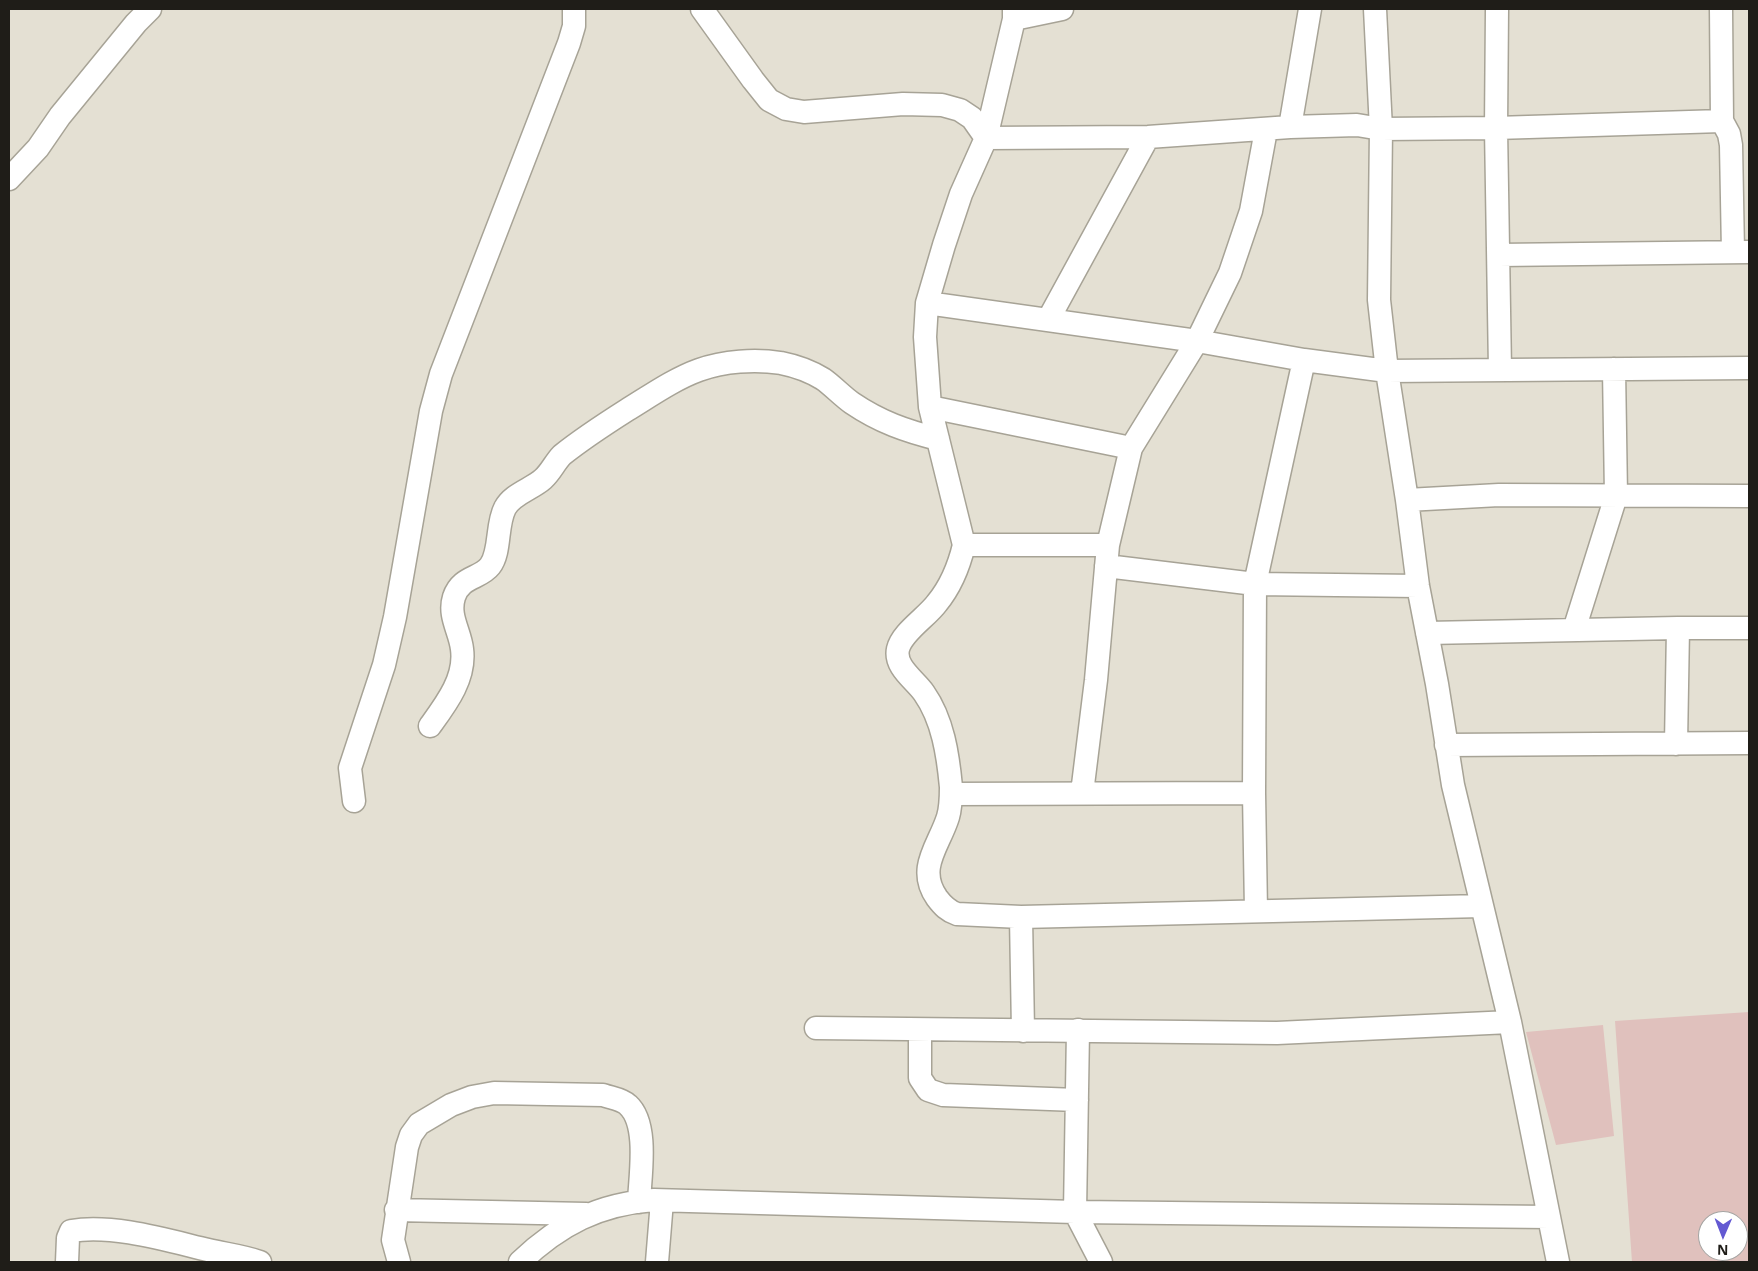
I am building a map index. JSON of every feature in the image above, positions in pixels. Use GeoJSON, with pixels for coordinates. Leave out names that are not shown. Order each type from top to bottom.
{"type":"FeatureCollection","features":[{"type":"Feature","properties":{"kind":"street"},"geometry":{"type":"LineString","coordinates":[[9,179],[38,148],[60,116],[136,23],[150,9]]}},
{"type":"Feature","properties":{"kind":"street"},"geometry":{"type":"LineString","coordinates":[[354,801],[350,768],[384,665],[395,617],[431,411],[441,374],[569,43],[574,26],[574,9]]}},
{"type":"Feature","properties":{"kind":"street"},"geometry":{"type":"LineString","coordinates":[[702,9],[769,100],[786,109],[804,112],[904,104],[942,105],[960,110],[972,118],[986,138]]}},
{"type":"Feature","properties":{"kind":"street"},"geometry":{"type":"LineString","coordinates":[[1062,9],[1014,14],[986,138],[961,194],[927,303],[925,336],[930,407],[964,545],[959,564],[950,584],[937,604],[903,638],[898,649],[903,669],[924,693],[937,715],[947,757],[951,794],[948,817],[931,857],[928,881],[932,890],[951,912],[957,914],[1022,917],[1482,906]]}},
{"type":"Feature","properties":{"kind":"street"},"geometry":{"type":"LineString","coordinates":[[1290,128],[1310,9]]}},
{"type":"Feature","properties":{"kind":"street"},"geometry":{"type":"LineString","coordinates":[[1375,9],[1381,129],[1379,300],[1387,372],[1418,586],[1453,785],[1510,1022],[1558,1262]]}},
{"type":"Feature","properties":{"kind":"street"},"geometry":{"type":"LineString","coordinates":[[1497,9],[1496,128],[1500,370]]}},
{"type":"Feature","properties":{"kind":"street"},"geometry":{"type":"LineString","coordinates":[[1499,255],[1741,252],[1731,145],[1729,134],[1722,121],[1721,9]]}},
{"type":"Feature","properties":{"kind":"street"},"geometry":{"type":"LineString","coordinates":[[986,138],[1148,137],[1356,125],[1381,129],[1496,128],[1722,121]]}},
{"type":"Feature","properties":{"kind":"street"},"geometry":{"type":"LineString","coordinates":[[1082,793],[1096,680],[1107,556],[1131,448],[1197,341],[1230,273],[1251,211],[1266,130]]}},
{"type":"Feature","properties":{"kind":"street"},"geometry":{"type":"LineString","coordinates":[[1048,320],[1148,137]]}},
{"type":"Feature","properties":{"kind":"street"},"geometry":{"type":"LineString","coordinates":[[927,303],[1197,341],[1304,360],[1387,372],[1749,368]]}},
{"type":"Feature","properties":{"kind":"street"},"geometry":{"type":"LineString","coordinates":[[430,726],[450,698],[462,666],[462,648],[453,618],[454,598],[465,581],[490,567],[505,507],[516,496],[539,483],[550,473],[560,457],[586,437],[658,390],[699,370],[744,360],[779,363],[802,368],[824,380],[851,402],[883,422],[915,434],[938,439]]}},
{"type":"Feature","properties":{"kind":"street"},"geometry":{"type":"LineString","coordinates":[[1256,911],[1254,793],[1255,584],[1304,360]]}},
{"type":"Feature","properties":{"kind":"street"},"geometry":{"type":"LineString","coordinates":[[1574,630],[1616,496],[1614,369]]}},
{"type":"Feature","properties":{"kind":"street"},"geometry":{"type":"LineString","coordinates":[[930,407],[1131,448]]}},
{"type":"Feature","properties":{"kind":"street"},"geometry":{"type":"LineString","coordinates":[[1407,500],[1499,495],[1749,496]]}},
{"type":"Feature","properties":{"kind":"street"},"geometry":{"type":"LineString","coordinates":[[964,545],[1107,556],[1255,584],[1418,586]]}},
{"type":"Feature","properties":{"kind":"street"},"geometry":{"type":"LineString","coordinates":[[1676,744],[1678,628]]}},
{"type":"Feature","properties":{"kind":"street"},"geometry":{"type":"LineString","coordinates":[[1427,633],[1749,628]]}},
{"type":"Feature","properties":{"kind":"street"},"geometry":{"type":"LineString","coordinates":[[1446,745],[1749,743]]}},
{"type":"Feature","properties":{"kind":"street"},"geometry":{"type":"LineString","coordinates":[[951,794],[1254,793]]}},
{"type":"Feature","properties":{"kind":"street"},"geometry":{"type":"LineString","coordinates":[[1022,917],[1023,1031]]}},
{"type":"Feature","properties":{"kind":"street"},"geometry":{"type":"LineString","coordinates":[[816,1028],[1278,1033],[1510,1022]]}},
{"type":"Feature","properties":{"kind":"street"},"geometry":{"type":"LineString","coordinates":[[920,1030],[920,1078],[928,1090],[943,1095],[1077,1100]]}},
{"type":"Feature","properties":{"kind":"street"},"geometry":{"type":"LineString","coordinates":[[1078,1030],[1075,1212],[1094,1261]]}},
{"type":"Feature","properties":{"kind":"street"},"geometry":{"type":"LineString","coordinates":[[398,1262],[393,1240],[396,1210],[407,1147],[411,1135],[419,1124],[452,1105],[472,1097],[494,1093],[603,1096],[628,1105],[635,1113],[641,1135],[639,1202]]}},
{"type":"Feature","properties":{"kind":"street"},"geometry":{"type":"LineString","coordinates":[[520,1262],[568,1224],[587,1214],[604,1208],[639,1202],[662,1201],[1075,1212],[1550,1217]]}},
{"type":"Feature","properties":{"kind":"street"},"geometry":{"type":"LineString","coordinates":[[657,1262],[662,1201]]}},
{"type":"Feature","properties":{"kind":"street"},"geometry":{"type":"LineString","coordinates":[[396,1210],[587,1214]]}},
{"type":"Feature","properties":{"kind":"street"},"geometry":{"type":"LineString","coordinates":[[67,1262],[68,1238],[71,1231],[77,1230],[140,1234],[169,1239],[206,1256],[247,1258],[260,1262]]}},
{"type":"Feature","properties":{"kind":"shaded area"},"geometry":{"type":"Polygon","coordinates":[[[1749,1012],[1749,1262],[1632,1262],[1615,1021],[1749,1012]]]}},
{"type":"Feature","properties":{"kind":"shaded area"},"geometry":{"type":"Polygon","coordinates":[[[1603,1025],[1614,1136],[1556,1145],[1526,1032],[1603,1025]]]}}]}
